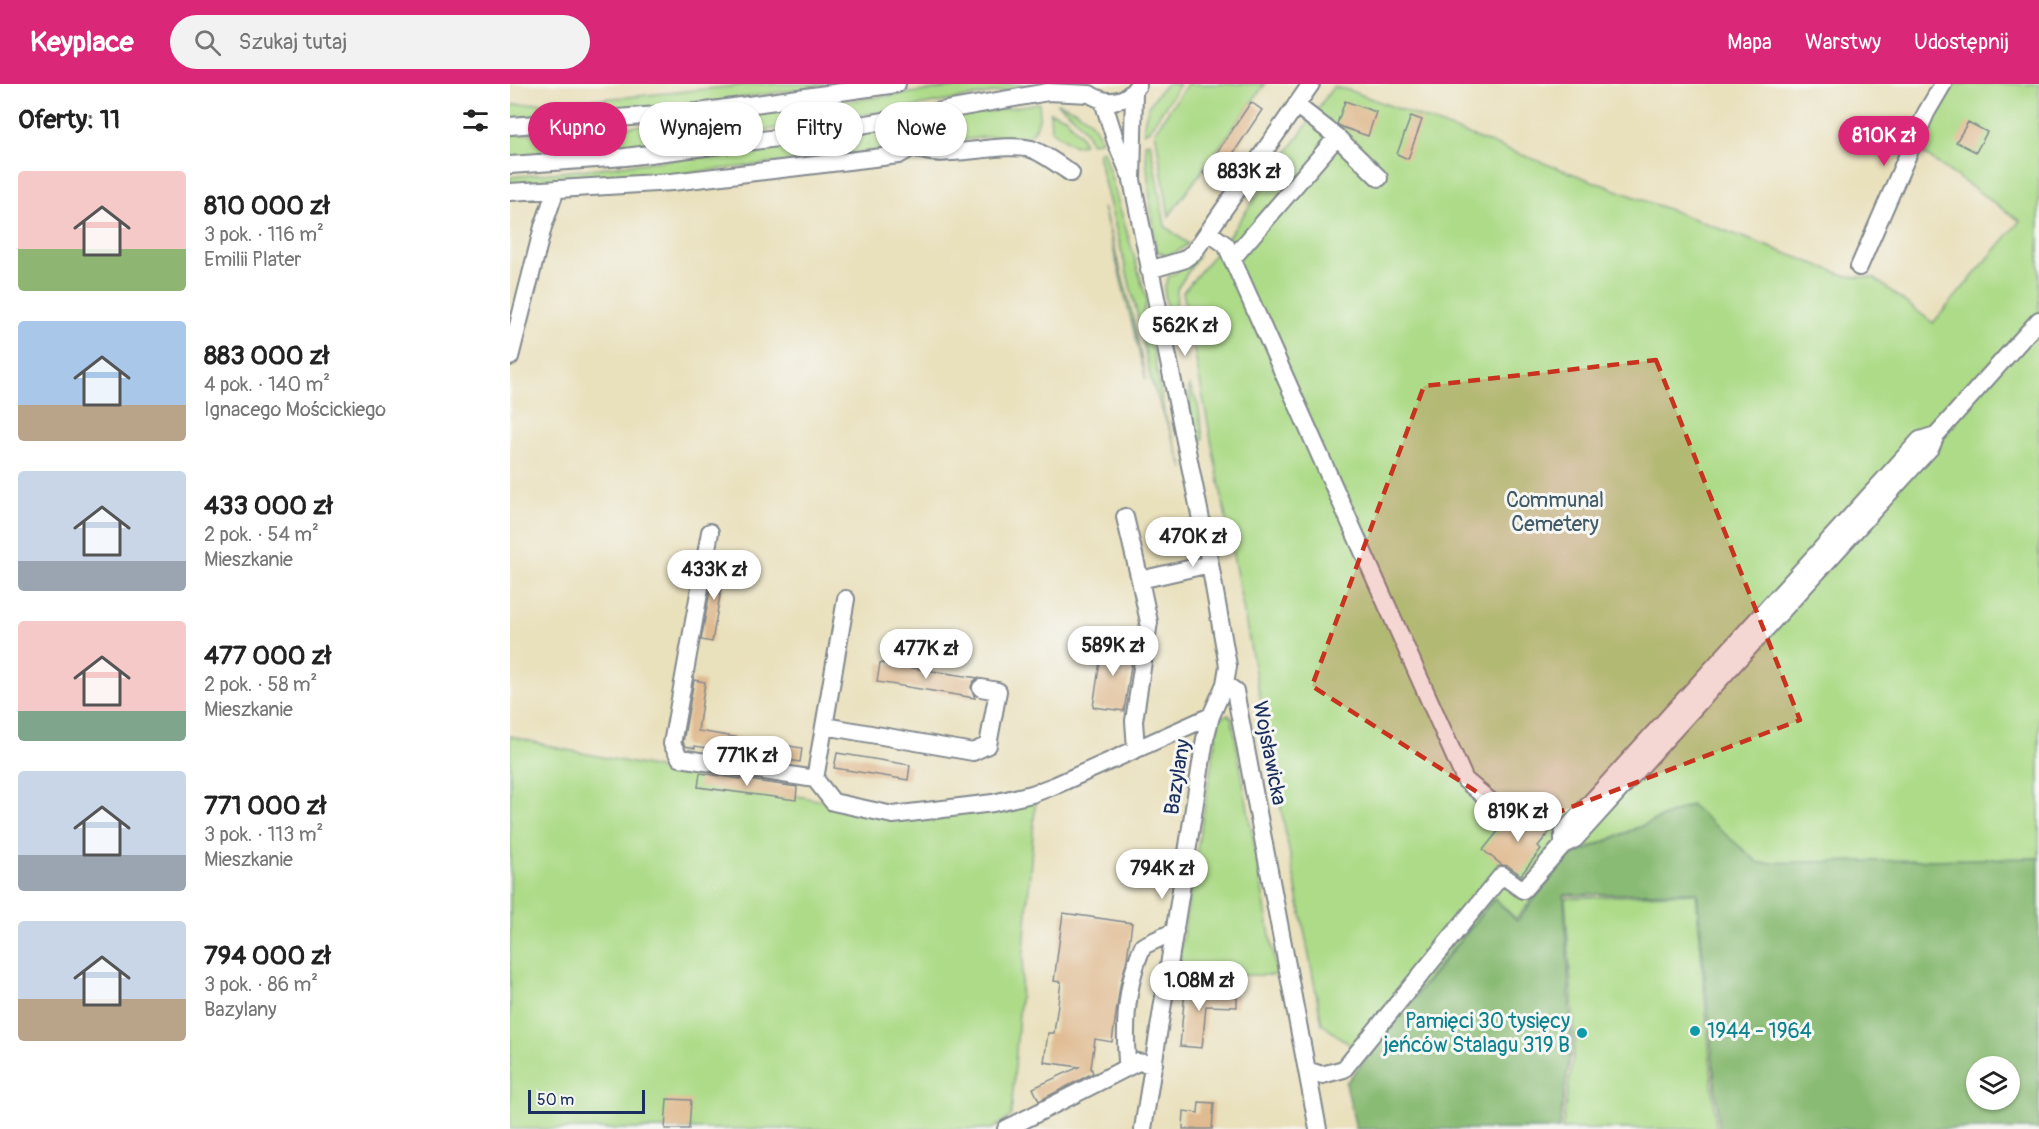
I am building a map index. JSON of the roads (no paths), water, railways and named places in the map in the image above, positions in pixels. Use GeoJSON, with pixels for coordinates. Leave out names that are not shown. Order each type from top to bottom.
{"type":"FeatureCollection","features":[{"type":"Feature","properties":{"kind":"street"},"geometry":{"type":"LineString","coordinates":[[510,126],[698,112],[897,84]]}},
{"type":"Feature","properties":{"kind":"street"},"geometry":{"type":"LineString","coordinates":[[1149,270],[1189,256],[1311,84]]}},
{"type":"Feature","properties":{"kind":"street"},"geometry":{"type":"LineString","coordinates":[[1859,267],[1926,113],[1944,84]]}},
{"type":"Feature","properties":{"kind":"street"},"geometry":{"type":"LineString","coordinates":[[967,107],[1048,92],[1092,93],[1114,101],[1125,98],[1136,87]]}},
{"type":"Feature","properties":{"kind":"street","name":"Wojsławicka"},"geometry":{"type":"LineString","coordinates":[[1132,180],[1136,87]]}},
{"type":"Feature","properties":{"kind":"street","name":"Wojsławicka"},"geometry":{"type":"LineString","coordinates":[[1092,93],[1132,180],[1210,564],[1228,666],[1225,684],[1235,691],[1318,1129]]}},
{"type":"Feature","properties":{"kind":"street"},"geometry":{"type":"LineString","coordinates":[[1296,105],[1337,137],[1379,178]]}},
{"type":"Feature","properties":{"kind":"street"},"geometry":{"type":"LineString","coordinates":[[510,165],[696,149],[875,123]]}},
{"type":"Feature","properties":{"kind":"street"},"geometry":{"type":"LineString","coordinates":[[1232,259],[1337,137]]}},
{"type":"Feature","properties":{"kind":"street"},"geometry":{"type":"LineString","coordinates":[[967,150],[1000,147],[1032,148],[1071,173]]}},
{"type":"Feature","properties":{"kind":"street"},"geometry":{"type":"LineString","coordinates":[[510,192],[693,180],[894,156]]}},
{"type":"Feature","properties":{"kind":"street"},"geometry":{"type":"LineString","coordinates":[[510,357],[543,228],[556,189]]}},
{"type":"Feature","properties":{"kind":"street"},"geometry":{"type":"LineString","coordinates":[[1208,232],[1226,245],[1465,780],[1508,816]]}},
{"type":"Feature","properties":{"kind":"street"},"geometry":{"type":"LineString","coordinates":[[1307,1070],[1322,1075],[1344,1069],[1502,875],[1523,890],[1563,845],[1563,833],[1920,440],[1936,435],[2039,320]]}},
{"type":"Feature","properties":{"kind":"street"},"geometry":{"type":"LineString","coordinates":[[1125,517],[1149,621],[1133,728],[1136,749]]}},
{"type":"Feature","properties":{"kind":"street"},"geometry":{"type":"LineString","coordinates":[[710,532],[672,744],[680,759],[815,779],[833,802],[893,815],[993,803],[1032,794],[1211,716]]}},
{"type":"Feature","properties":{"kind":"street"},"geometry":{"type":"LineString","coordinates":[[1140,580],[1210,564]]}},
{"type":"Feature","properties":{"kind":"street"},"geometry":{"type":"LineString","coordinates":[[815,779],[846,599]]}},
{"type":"Feature","properties":{"kind":"street","name":"Bazylany"},"geometry":{"type":"LineString","coordinates":[[1143,1129],[1146,1063],[1175,931],[1204,748],[1211,716],[1225,684]]}},
{"type":"Feature","properties":{"kind":"street"},"geometry":{"type":"LineString","coordinates":[[825,726],[973,752],[988,745],[998,691],[981,688]]}},
{"type":"Feature","properties":{"kind":"street"},"geometry":{"type":"LineString","coordinates":[[1146,1063],[1127,1061],[1125,1032],[1134,965],[1143,946],[1175,931]]}},
{"type":"Feature","properties":{"kind":"street"},"geometry":{"type":"LineString","coordinates":[[1006,1129],[1146,1063]]}},
{"type":"Feature","properties":{"kind":"place","name":"1944 - 1964"},"geometry":{"type":"Point","coordinates":[1695,1031]}},
{"type":"Feature","properties":{"kind":"place","name":"Pamięci 30 tysięcy jeńców Stalagu 319 B"},"geometry":{"type":"Point","coordinates":[1582,1033]}},
{"type":"Feature","properties":{"kind":"park label","name":"Communal Cemetery"},"geometry":{"type":"Point","coordinates":[1555,512]}}]}
